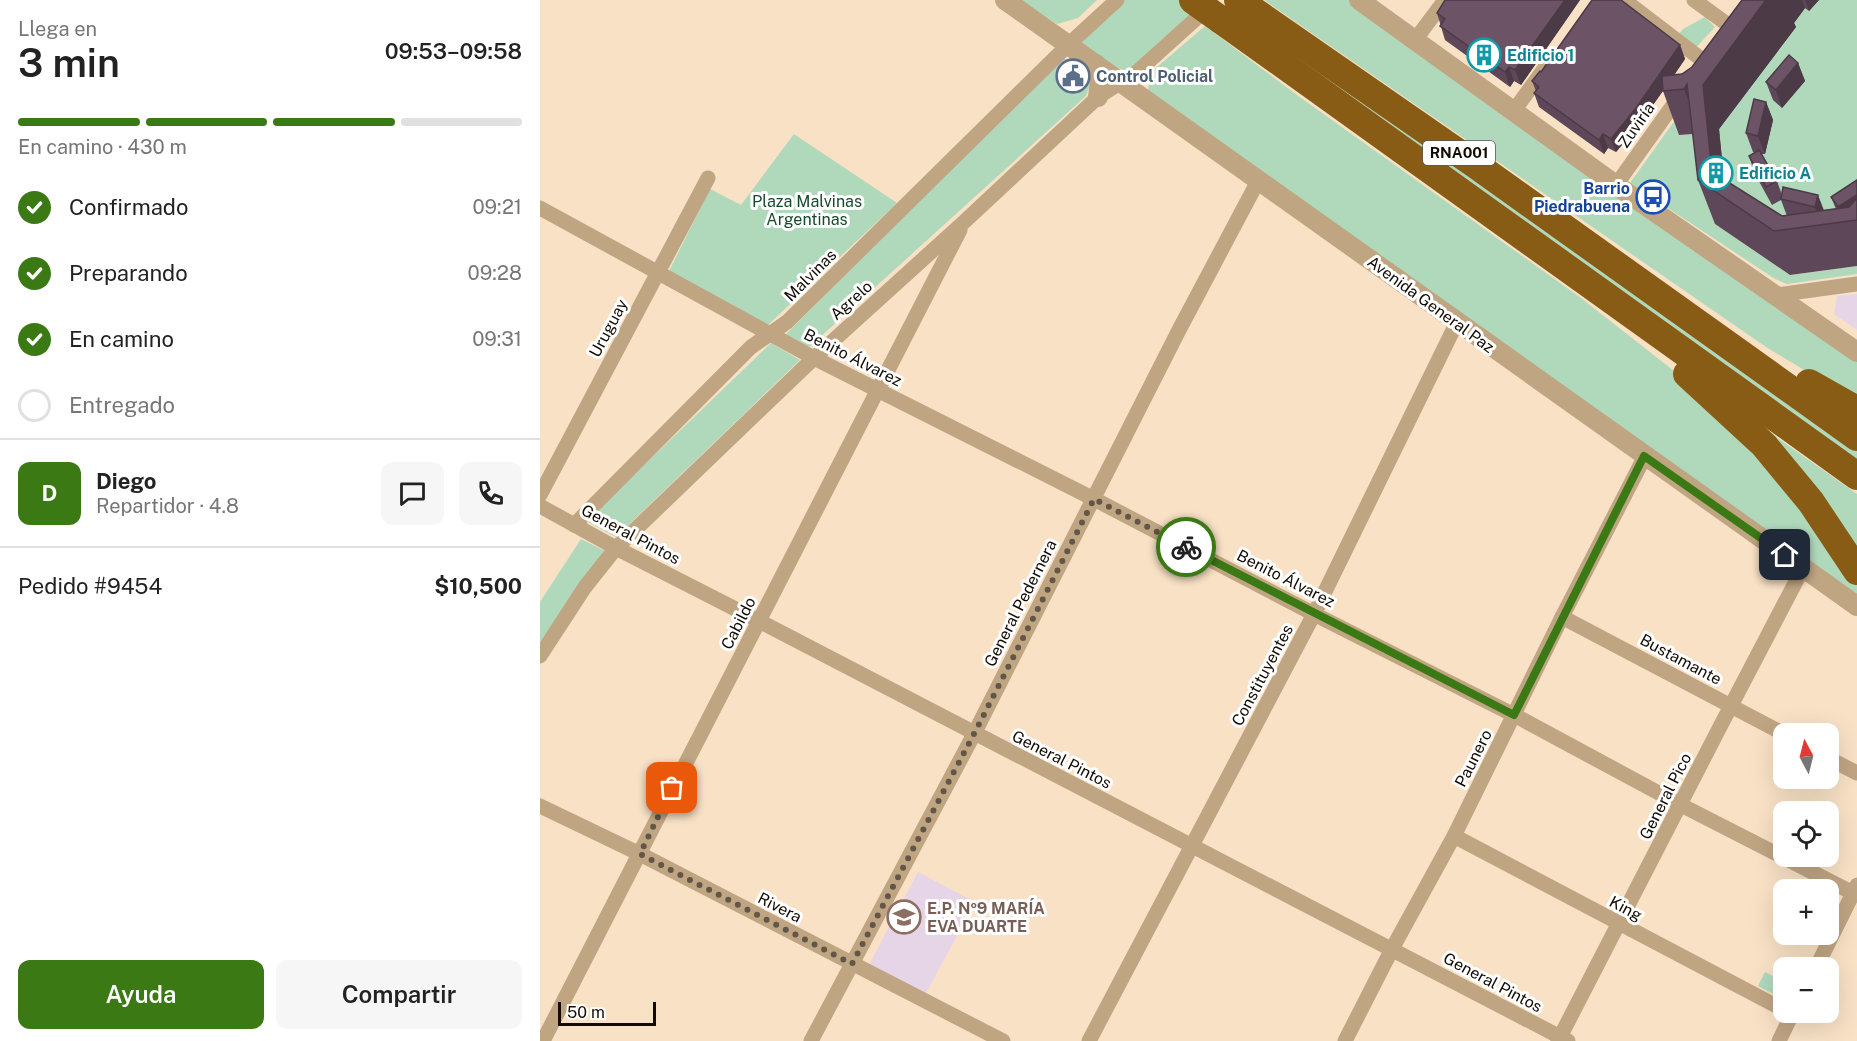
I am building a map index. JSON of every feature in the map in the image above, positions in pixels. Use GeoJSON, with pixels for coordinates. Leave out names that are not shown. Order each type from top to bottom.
{"type":"FeatureCollection","features":[{"type":"Feature","properties":{"kind":"highway","name":"RNA001"},"geometry":{"type":"LineString","coordinates":[[1193,0],[1229,5],[1677,309],[1857,437]]}},
{"type":"Feature","properties":{"kind":"highway","name":"RNA001"},"geometry":{"type":"LineString","coordinates":[[1229,5],[1608,298],[1857,476]]}},
{"type":"Feature","properties":{"kind":"highway"},"geometry":{"type":"LineString","coordinates":[[1608,298],[1764,446],[1811,502],[1857,571]]}},
{"type":"Feature","properties":{"kind":"highway"},"geometry":{"type":"LineString","coordinates":[[1677,309],[1857,410]]}},
{"type":"Feature","properties":{"kind":"street","name":"Avenida General Paz"},"geometry":{"type":"LineString","coordinates":[[1005,0],[1857,606]]}},
{"type":"Feature","properties":{"kind":"street","name":"Malvinas"},"geometry":{"type":"LineString","coordinates":[[574,525],[751,347],[787,322],[1068,45],[1117,0]]}},
{"type":"Feature","properties":{"kind":"street"},"geometry":{"type":"LineString","coordinates":[[1359,0],[1616,185],[1857,352]]}},
{"type":"Feature","properties":{"kind":"street"},"geometry":{"type":"LineString","coordinates":[[1415,40],[1445,0]]}},
{"type":"Feature","properties":{"kind":"street","name":"Zuviría"},"geometry":{"type":"LineString","coordinates":[[1616,185],[1701,67],[1624,0]]}},
{"type":"Feature","properties":{"kind":"street"},"geometry":{"type":"LineString","coordinates":[[1694,0],[1731,26]]}},
{"type":"Feature","properties":{"kind":"street","name":"Agrelo"},"geometry":{"type":"LineString","coordinates":[[540,656],[585,587],[616,548],[814,357],[1098,97],[1137,72],[1229,5]]}},
{"type":"Feature","properties":{"kind":"street"},"geometry":{"type":"LineString","coordinates":[[1513,112],[1554,56]]}},
{"type":"Feature","properties":{"kind":"street"},"geometry":{"type":"LineString","coordinates":[[1096,64],[1100,81],[1098,97]]}},
{"type":"Feature","properties":{"kind":"street","name":"Uruguay"},"geometry":{"type":"LineString","coordinates":[[540,495],[708,178]]}},
{"type":"Feature","properties":{"kind":"street","name":"General Pedernera"},"geometry":{"type":"LineString","coordinates":[[811,1041],[974,734],[1179,330],[1258,181]]}},
{"type":"Feature","properties":{"kind":"street","name":"Benito Álvarez"},"geometry":{"type":"LineString","coordinates":[[540,208],[771,335],[1514,715],[1681,805],[1856,891]]}},
{"type":"Feature","properties":{"kind":"street","name":"Cabildo"},"geometry":{"type":"LineString","coordinates":[[543,1041],[964,222]]}},
{"type":"Feature","properties":{"kind":"street"},"geometry":{"type":"LineString","coordinates":[[1776,295],[1857,284]]}},
{"type":"Feature","properties":{"kind":"street","name":"Constituyentes"},"geometry":{"type":"LineString","coordinates":[[1089,1041],[1314,614],[1457,322]]}},
{"type":"Feature","properties":{"kind":"street","name":"Paunero"},"geometry":{"type":"LineString","coordinates":[[1345,1041],[1454,836],[1644,456]]}},
{"type":"Feature","properties":{"kind":"street","name":"General Pintos"},"geometry":{"type":"LineString","coordinates":[[540,506],[616,548],[1392,949],[1562,1040]]}},
{"type":"Feature","properties":{"kind":"street","name":"General Pico"},"geometry":{"type":"LineString","coordinates":[[1562,1040],[1730,706],[1803,568]]}},
{"type":"Feature","properties":{"kind":"street","name":"Bustamante"},"geometry":{"type":"LineString","coordinates":[[1562,617],[1773,728]]}},
{"type":"Feature","properties":{"kind":"street"},"geometry":{"type":"LineString","coordinates":[[1839,764],[1857,773]]}},
{"type":"Feature","properties":{"kind":"street","name":"Rivera"},"geometry":{"type":"LineString","coordinates":[[540,806],[640,854],[1003,1041]]}},
{"type":"Feature","properties":{"kind":"street","name":"King"},"geometry":{"type":"LineString","coordinates":[[1454,836],[1619,925],[1773,1004]]}},
{"type":"Feature","properties":{"kind":"street"},"geometry":{"type":"LineString","coordinates":[[1822,957],[1856,891]]}},
{"type":"Feature","properties":{"kind":"street"},"geometry":{"type":"LineString","coordinates":[[1779,1041],[1785,1023]]}},
{"type":"Feature","properties":{"kind":"shaded area"},"geometry":{"type":"Polygon","coordinates":[[[1857,294],[1857,330],[1834,314],[1837,296],[1857,294]]]}},
{"type":"Feature","properties":{"kind":"shaded area"},"geometry":{"type":"Polygon","coordinates":[[[918,872],[975,902],[925,995],[869,965],[918,872]]]}},
{"type":"Feature","properties":{"kind":"green space"},"geometry":{"type":"Polygon","coordinates":[[[1021,0],[1097,0],[1078,18],[1057,24],[1021,0]]]}},
{"type":"Feature","properties":{"kind":"green space"},"geometry":{"type":"Polygon","coordinates":[[[1124,0],[1206,0],[1130,70],[1124,70],[1097,57],[1080,44],[1124,0]]]}},
{"type":"Feature","properties":{"kind":"green space"},"geometry":{"type":"Polygon","coordinates":[[[1264,0],[1350,0],[1857,361],[1857,402],[1766,347],[1264,0]]]}},
{"type":"Feature","properties":{"kind":"green space"},"geometry":{"type":"Polygon","coordinates":[[[1761,0],[1679,135],[1703,133],[1715,224],[1790,275],[1857,266],[1857,274],[1787,284],[1775,279],[1630,183],[1761,0]]]}},
{"type":"Feature","properties":{"kind":"green space"},"geometry":{"type":"Polygon","coordinates":[[[1819,0],[1857,0],[1857,253],[1728,216],[1717,123],[1724,122],[1795,27],[1790,23],[1799,16],[1800,7],[1819,0]]]}},
{"type":"Feature","properties":{"kind":"green space"},"geometry":{"type":"Polygon","coordinates":[[[1705,17],[1715,27],[1691,53],[1674,40],[1683,29],[1705,17]]]}},
{"type":"Feature","properties":{"kind":"green space"},"geometry":{"type":"Polygon","coordinates":[[[1205,26],[1297,95],[1581,298],[1669,367],[1739,431],[1857,585],[1857,599],[1148,90],[1150,73],[1205,26]]]}},
{"type":"Feature","properties":{"kind":"green space"},"geometry":{"type":"Polygon","coordinates":[[[1269,37],[1857,450],[1857,461],[1269,37]]]}},
{"type":"Feature","properties":{"kind":"green space"},"geometry":{"type":"Polygon","coordinates":[[[1062,57],[1093,77],[1086,96],[807,349],[784,336],[1062,57]]]}},
{"type":"Feature","properties":{"kind":"green space","name":"Plaza Malvinas Argentinas"},"geometry":{"type":"Polygon","coordinates":[[[794,134],[897,203],[768,325],[669,271],[710,189],[741,205],[794,134]]]}},
{"type":"Feature","properties":{"kind":"green space"},"geometry":{"type":"Polygon","coordinates":[[[771,343],[800,360],[616,537],[586,521],[771,343]]]}},
{"type":"Feature","properties":{"kind":"green space"},"geometry":{"type":"Polygon","coordinates":[[[1748,417],[1857,494],[1857,560],[1748,417]]]}},
{"type":"Feature","properties":{"kind":"green space"},"geometry":{"type":"Polygon","coordinates":[[[581,539],[605,551],[540,642],[540,602],[581,539]]]}},
{"type":"Feature","properties":{"kind":"green space"},"geometry":{"type":"Polygon","coordinates":[[[1765,972],[1773,976],[1773,994],[1758,986],[1765,972]]]}},
{"type":"Feature","properties":{"kind":"building"},"geometry":{"type":"Polygon","coordinates":[[[1445,0],[1565,0],[1515,70],[1509,67],[1505,72],[1440,26],[1445,19],[1437,13],[1445,0]]]}},
{"type":"Feature","properties":{"kind":"building"},"geometry":{"type":"Polygon","coordinates":[[[1592,0],[1621,0],[1680,45],[1636,108],[1611,139],[1603,134],[1599,140],[1534,93],[1539,87],[1532,81],[1541,72],[1592,0]]]}},
{"type":"Feature","properties":{"kind":"building"},"geometry":{"type":"Polygon","coordinates":[[[1742,0],[1766,0],[1703,85],[1712,172],[1782,216],[1849,207],[1857,198],[1857,220],[1774,231],[1698,180],[1687,84],[1684,89],[1663,91],[1662,76],[1682,74],[1692,67],[1742,0]]]}},
{"type":"Feature","properties":{"kind":"building"},"geometry":{"type":"Polygon","coordinates":[[[1789,55],[1798,63],[1776,90],[1766,82],[1789,55]]]}},
{"type":"Feature","properties":{"kind":"building"},"geometry":{"type":"Polygon","coordinates":[[[1754,99],[1766,102],[1758,136],[1746,133],[1754,99]]]}},
{"type":"Feature","properties":{"kind":"building"},"geometry":{"type":"Polygon","coordinates":[[[1759,150],[1777,181],[1766,187],[1749,156],[1759,150]]]}},
{"type":"Feature","properties":{"kind":"building"},"geometry":{"type":"Polygon","coordinates":[[[1857,180],[1857,195],[1838,207],[1831,197],[1857,180]]]}},
{"type":"Feature","properties":{"kind":"building"},"geometry":{"type":"Polygon","coordinates":[[[1783,187],[1818,195],[1815,207],[1781,199],[1783,187]]]}},
{"type":"Feature","properties":{"kind":"way so far"},"geometry":{"type":"LineString","coordinates":[[672,788],[650,829],[640,854],[852,964],[974,734],[1094,499],[1186,547]]}},
{"type":"Feature","properties":{"kind":"place","name":"Edificio 1"},"geometry":{"type":"Point","coordinates":[1484,55]}},
{"type":"Feature","properties":{"kind":"place","name":"Control Policial"},"geometry":{"type":"Point","coordinates":[1073,76]}},
{"type":"Feature","properties":{"kind":"place","name":"Edificio A"},"geometry":{"type":"Point","coordinates":[1716,173]}},
{"type":"Feature","properties":{"kind":"place","name":"Barrio Piedrabuena"},"geometry":{"type":"Point","coordinates":[1653,197]}},
{"type":"Feature","properties":{"kind":"place","name":"E.P. Nº9 MARÍA EVA DUARTE"},"geometry":{"type":"Point","coordinates":[904,917]}},
{"type":"Feature","properties":{"kind":"route"},"geometry":{"type":"LineString","coordinates":[[1186,547],[1514,715],[1644,456],[1785,555]]}}]}
